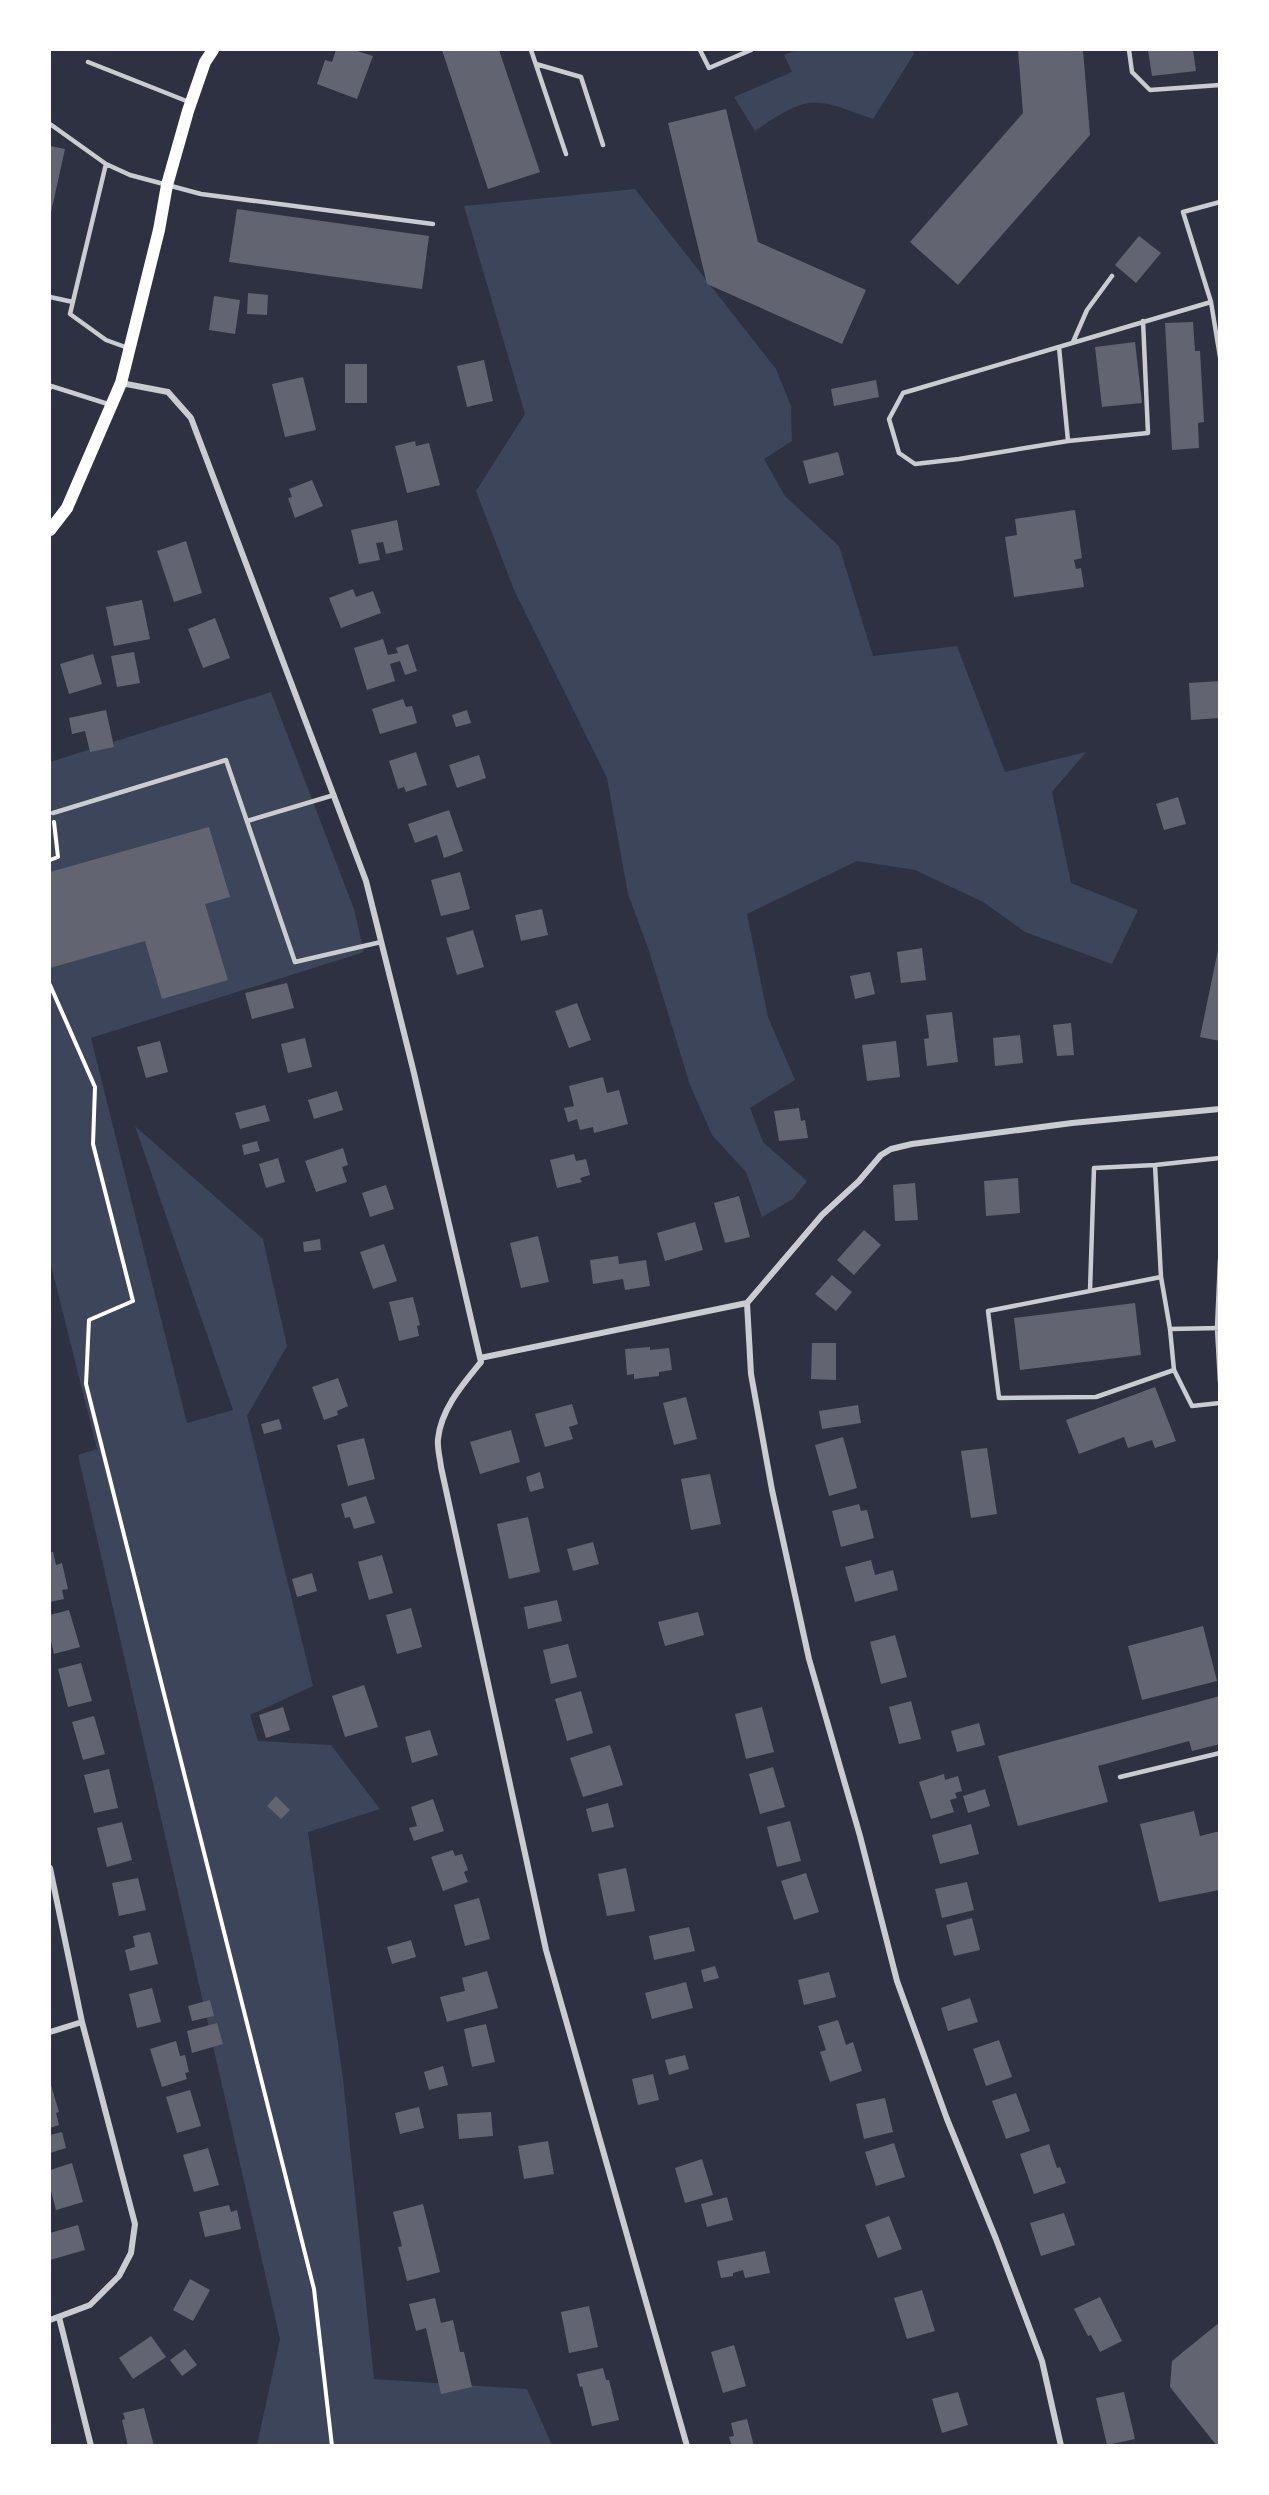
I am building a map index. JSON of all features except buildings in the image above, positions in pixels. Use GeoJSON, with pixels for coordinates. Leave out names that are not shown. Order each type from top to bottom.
{"type":"FeatureCollection","features":[{"type":"Feature","properties":{"kind":"main road"},"geometry":{"type":"LineString","coordinates":[[50,530],[67,508],[121,383],[159,230],[167,185],[191,103],[205,62],[213,50]]}},
{"type":"Feature","properties":{"kind":"street"},"geometry":{"type":"LineString","coordinates":[[121,383],[168,392],[191,418],[366,881],[413,1069],[481,1362],[454,1396],[443,1420],[438,1439],[441,1467],[546,1950],[687,2445]]}},
{"type":"Feature","properties":{"kind":"street"},"geometry":{"type":"LineString","coordinates":[[480,1358],[747,1303],[822,1215],[859,1181],[881,1155],[891,1149],[912,1144],[1072,1123],[1220,1109]]}},
{"type":"Feature","properties":{"kind":"street"},"geometry":{"type":"LineString","coordinates":[[747,1303],[753,1386],[772,1490],[809,1659],[860,1836],[897,1981],[947,2119],[1042,2361],[1060,2445]]}},
{"type":"Feature","properties":{"kind":"street"},"geometry":{"type":"LineString","coordinates":[[50,1868],[82,2022],[135,2224],[131,2253],[119,2276],[90,2305],[50,2320]]}},
{"type":"Feature","properties":{"kind":"street"},"geometry":{"type":"LineString","coordinates":[[50,2032],[82,2022]]}},
{"type":"Feature","properties":{"kind":"street"},"geometry":{"type":"LineString","coordinates":[[59,2317],[91,2445]]}},
{"type":"Feature","properties":{"kind":"lane"},"geometry":{"type":"LineString","coordinates":[[531,50],[566,154]]}},
{"type":"Feature","properties":{"kind":"lane"},"geometry":{"type":"LineString","coordinates":[[700,50],[710,68],[751,50]]}},
{"type":"Feature","properties":{"kind":"lane"},"geometry":{"type":"LineString","coordinates":[[1129,50],[1132,72],[1150,90],[1220,85]]}},
{"type":"Feature","properties":{"kind":"lane"},"geometry":{"type":"LineString","coordinates":[[87,62],[191,103]]}},
{"type":"Feature","properties":{"kind":"lane"},"geometry":{"type":"LineString","coordinates":[[536,64],[581,77],[603,145]]}},
{"type":"Feature","properties":{"kind":"lane"},"geometry":{"type":"LineString","coordinates":[[50,124],[106,164],[130,175],[201,194],[433,224]]}},
{"type":"Feature","properties":{"kind":"lane"},"geometry":{"type":"LineString","coordinates":[[106,164],[70,314],[106,340],[130,349]]}},
{"type":"Feature","properties":{"kind":"lane"},"geometry":{"type":"LineString","coordinates":[[1220,202],[1183,212],[1210,302],[1220,357]]}},
{"type":"Feature","properties":{"kind":"lane"},"geometry":{"type":"LineString","coordinates":[[1073,342],[1087,310],[1112,276]]}},
{"type":"Feature","properties":{"kind":"lane"},"geometry":{"type":"LineString","coordinates":[[50,297],[73,302]]}},
{"type":"Feature","properties":{"kind":"lane"},"geometry":{"type":"LineString","coordinates":[[1143,321],[1148,433],[1068,441],[915,464],[899,453],[889,419],[903,393],[1143,321],[1210,302]]}},
{"type":"Feature","properties":{"kind":"lane"},"geometry":{"type":"LineString","coordinates":[[1059,346],[1068,441]]}},
{"type":"Feature","properties":{"kind":"lane"},"geometry":{"type":"LineString","coordinates":[[50,386],[111,405]]}},
{"type":"Feature","properties":{"kind":"lane"},"geometry":{"type":"LineString","coordinates":[[53,813],[226,760],[295,962],[381,942]]}},
{"type":"Feature","properties":{"kind":"lane"},"geometry":{"type":"LineString","coordinates":[[247,821],[334,795]]}},
{"type":"Feature","properties":{"kind":"lane"},"geometry":{"type":"LineString","coordinates":[[1090,1291],[1094,1168],[1155,1165],[1220,1158]]}},
{"type":"Feature","properties":{"kind":"lane"},"geometry":{"type":"LineString","coordinates":[[1155,1165],[1161,1277],[1174,1370],[1192,1406],[1220,1403]]}},
{"type":"Feature","properties":{"kind":"lane"},"geometry":{"type":"LineString","coordinates":[[1220,1260],[1218,1328],[1220,1382]]}},
{"type":"Feature","properties":{"kind":"lane"},"geometry":{"type":"LineString","coordinates":[[1161,1277],[988,1311],[999,1398],[1096,1397],[1174,1370]]}},
{"type":"Feature","properties":{"kind":"lane"},"geometry":{"type":"LineString","coordinates":[[1170,1329],[1218,1328]]}},
{"type":"Feature","properties":{"kind":"lane"},"geometry":{"type":"LineString","coordinates":[[1120,1778],[1220,1753]]}},
{"type":"Feature","properties":{"kind":"path"},"geometry":{"type":"LineString","coordinates":[[50,860],[58,857],[53,813]]}},
{"type":"Feature","properties":{"kind":"path"},"geometry":{"type":"LineString","coordinates":[[50,985],[94,1087],[93,1144],[133,1301],[89,1320],[86,1384],[314,2289],[332,2445]]}},
{"type":"Feature","properties":{"kind":"shaded area"},"geometry":{"type":"Polygon","coordinates":[[[796,50],[912,50],[914,54],[873,119],[837,106],[812,103],[788,110],[755,131],[734,97],[792,72],[784,55],[796,50]]]}},
{"type":"Feature","properties":{"kind":"shaded area"},"geometry":{"type":"Polygon","coordinates":[[[635,189],[776,369],[791,406],[792,441],[764,459],[785,496],[839,546],[873,656],[957,646],[1005,772],[1086,752],[1052,792],[1071,883],[1138,910],[1112,964],[1025,932],[983,902],[915,870],[857,861],[747,914],[768,1017],[795,1080],[750,1108],[763,1142],[807,1181],[793,1199],[762,1217],[746,1172],[712,1135],[690,1085],[648,948],[628,894],[607,778],[514,590],[476,491],[525,414],[464,206],[635,189]]]}},
{"type":"Feature","properties":{"kind":"shaded area"},"geometry":{"type":"Polygon","coordinates":[[[271,692],[354,909],[364,952],[91,1038],[187,1423],[233,1410],[135,1126],[263,1239],[287,1346],[247,1416],[313,1686],[250,1715],[258,1741],[331,1745],[380,1809],[308,1832],[343,2079],[374,2379],[527,2389],[552,2445],[257,2445],[280,2339],[78,1455],[97,1449],[50,1261],[50,762],[271,692]]]}}]}
